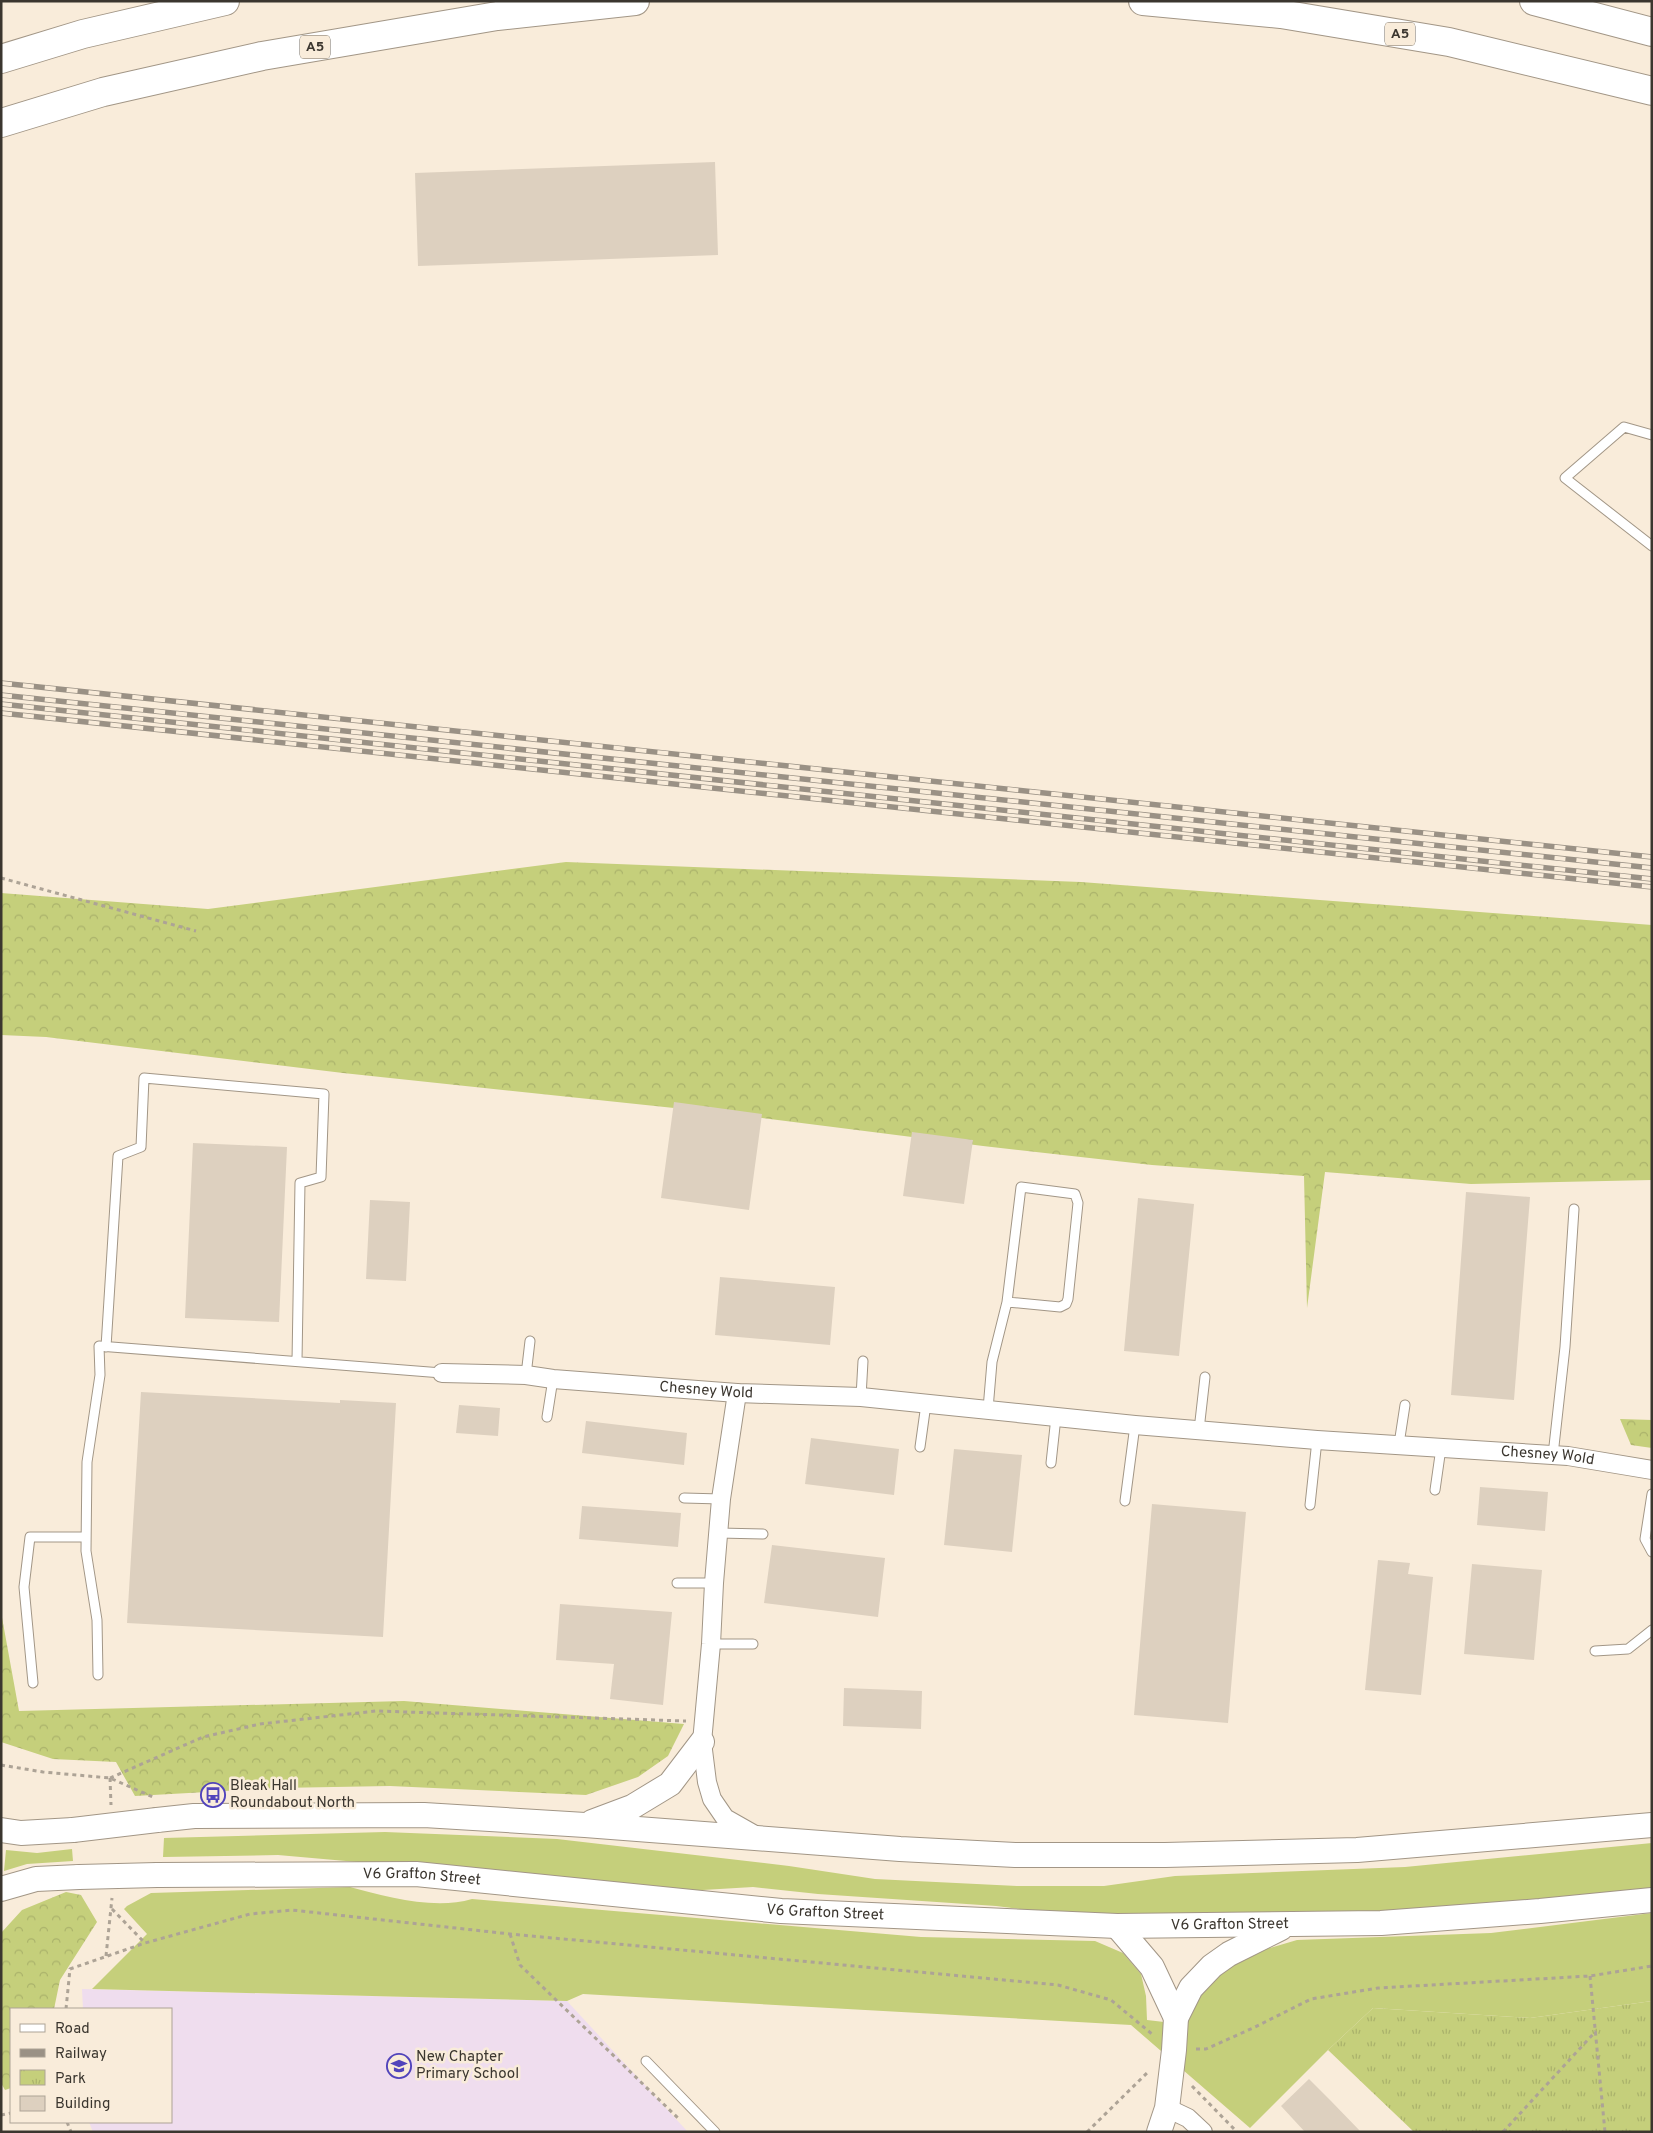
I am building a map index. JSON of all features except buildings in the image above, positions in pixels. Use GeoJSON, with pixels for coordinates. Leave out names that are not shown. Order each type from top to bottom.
{"type":"FeatureCollection","features":[{"type":"Feature","properties":{"kind":"highway"},"geometry":{"type":"LineString","coordinates":[[1,58],[83,34],[225,1]]}},
{"type":"Feature","properties":{"kind":"highway","name":"A5"},"geometry":{"type":"LineString","coordinates":[[1,123],[103,92],[262,56],[497,16],[635,1]]}},
{"type":"Feature","properties":{"kind":"highway","name":"A5"},"geometry":{"type":"LineString","coordinates":[[1144,1],[1280,14],[1449,42],[1652,91]]}},
{"type":"Feature","properties":{"kind":"highway"},"geometry":{"type":"LineString","coordinates":[[1534,1],[1652,32]]}},
{"type":"Feature","properties":{"kind":"street","name":"Chesney Wold"},"geometry":{"type":"LineString","coordinates":[[442,1373],[526,1375],[553,1379],[737,1393],[861,1397],[1135,1425],[1317,1440],[1568,1456],[1652,1470]]}},
{"type":"Feature","properties":{"kind":"street"},"geometry":{"type":"LineString","coordinates":[[737,1393],[721,1499],[711,1644],[702,1732],[706,1782],[712,1799],[725,1818],[762,1838]]}},
{"type":"Feature","properties":{"kind":"street"},"geometry":{"type":"LineString","coordinates":[[585,1825],[632,1807],[670,1784],[702,1732]]}},
{"type":"Feature","properties":{"kind":"street"},"geometry":{"type":"LineString","coordinates":[[1,1830],[21,1833],[73,1830],[194,1816],[424,1815],[900,1849],[1014,1855],[1165,1855],[1357,1850],[1652,1825]]}},
{"type":"Feature","properties":{"kind":"street","name":"V6 Grafton Street"},"geometry":{"type":"LineString","coordinates":[[1,1889],[36,1879],[157,1874],[416,1874],[781,1911],[1117,1926],[1381,1923],[1652,1900]]}},
{"type":"Feature","properties":{"kind":"street"},"geometry":{"type":"LineString","coordinates":[[1159,2132],[1167,2108],[1176,2018],[1191,1988],[1212,1966],[1229,1954],[1287,1924]]}},
{"type":"Feature","properties":{"kind":"street"},"geometry":{"type":"LineString","coordinates":[[1117,1926],[1152,1967],[1176,2018]]}},
{"type":"Feature","properties":{"kind":"street"},"geometry":{"type":"LineString","coordinates":[[1167,2108],[1188,2118],[1203,2132]]}},
{"type":"Feature","properties":{"kind":"lane"},"geometry":{"type":"LineString","coordinates":[[1652,435],[1624,427],[1564,478],[1652,546]]}},
{"type":"Feature","properties":{"kind":"lane"},"geometry":{"type":"LineString","coordinates":[[106,1347],[118,1156],[141,1147],[144,1078],[324,1094],[321,1177],[300,1182],[297,1361]]}},
{"type":"Feature","properties":{"kind":"lane"},"geometry":{"type":"LineString","coordinates":[[988,1409],[992,1362],[1008,1302],[1021,1187],[1074,1194],[1078,1203],[1066,1304],[1060,1307],[1008,1302]]}},
{"type":"Feature","properties":{"kind":"lane"},"geometry":{"type":"LineString","coordinates":[[1553,1455],[1565,1348],[1574,1209]]}},
{"type":"Feature","properties":{"kind":"lane"},"geometry":{"type":"LineString","coordinates":[[526,1375],[530,1341]]}},
{"type":"Feature","properties":{"kind":"lane"},"geometry":{"type":"LineString","coordinates":[[98,1675],[97,1620],[86,1551],[86,1537],[87,1462],[100,1375],[99,1346],[442,1373]]}},
{"type":"Feature","properties":{"kind":"lane"},"geometry":{"type":"LineString","coordinates":[[861,1397],[863,1361]]}},
{"type":"Feature","properties":{"kind":"lane"},"geometry":{"type":"LineString","coordinates":[[1199,1430],[1205,1377]]}},
{"type":"Feature","properties":{"kind":"lane"},"geometry":{"type":"LineString","coordinates":[[547,1417],[553,1379]]}},
{"type":"Feature","properties":{"kind":"lane"},"geometry":{"type":"LineString","coordinates":[[920,1447],[926,1404]]}},
{"type":"Feature","properties":{"kind":"lane"},"geometry":{"type":"LineString","coordinates":[[1399,1444],[1405,1405]]}},
{"type":"Feature","properties":{"kind":"lane"},"geometry":{"type":"LineString","coordinates":[[1051,1463],[1056,1417]]}},
{"type":"Feature","properties":{"kind":"lane"},"geometry":{"type":"LineString","coordinates":[[1125,1500],[1135,1425]]}},
{"type":"Feature","properties":{"kind":"lane"},"geometry":{"type":"LineString","coordinates":[[1310,1505],[1317,1440]]}},
{"type":"Feature","properties":{"kind":"lane"},"geometry":{"type":"LineString","coordinates":[[1435,1490],[1441,1448]]}},
{"type":"Feature","properties":{"kind":"lane"},"geometry":{"type":"LineString","coordinates":[[1652,1494],[1645,1539],[1652,1552]]}},
{"type":"Feature","properties":{"kind":"lane"},"geometry":{"type":"LineString","coordinates":[[684,1498],[721,1499]]}},
{"type":"Feature","properties":{"kind":"lane"},"geometry":{"type":"LineString","coordinates":[[719,1533],[763,1534]]}},
{"type":"Feature","properties":{"kind":"lane"},"geometry":{"type":"LineString","coordinates":[[33,1683],[24,1587],[30,1537],[86,1537]]}},
{"type":"Feature","properties":{"kind":"lane"},"geometry":{"type":"LineString","coordinates":[[677,1583],[714,1583]]}},
{"type":"Feature","properties":{"kind":"lane"},"geometry":{"type":"LineString","coordinates":[[1595,1652],[1628,1649],[1652,1630]]}},
{"type":"Feature","properties":{"kind":"lane"},"geometry":{"type":"LineString","coordinates":[[711,1644],[753,1644]]}},
{"type":"Feature","properties":{"kind":"lane"},"geometry":{"type":"LineString","coordinates":[[646,2061],[715,2132]]}},
{"type":"Feature","properties":{"kind":"path"},"geometry":{"type":"LineString","coordinates":[[1,878],[196,931]]}},
{"type":"Feature","properties":{"kind":"path"},"geometry":{"type":"LineString","coordinates":[[1,1765],[43,1772],[110,1778],[203,1737],[260,1724],[376,1711],[702,1732]]}},
{"type":"Feature","properties":{"kind":"path"},"geometry":{"type":"LineString","coordinates":[[106,1956],[112,1908],[145,1943]]}},
{"type":"Feature","properties":{"kind":"path"},"geometry":{"type":"LineString","coordinates":[[66,2008],[70,1969],[145,1943],[250,1914],[292,1910],[510,1934],[1058,1985],[1111,2000],[1173,2058],[1237,2132]]}},
{"type":"Feature","properties":{"kind":"path"},"geometry":{"type":"LineString","coordinates":[[510,1934],[520,1965],[685,2125]]}},
{"type":"Feature","properties":{"kind":"path"},"geometry":{"type":"LineString","coordinates":[[1087,2132],[1148,2072],[1173,2058],[1206,2049],[1253,2028],[1311,1999],[1378,1988],[1590,1976],[1652,1966]]}},
{"type":"Feature","properties":{"kind":"path"},"geometry":{"type":"LineString","coordinates":[[1590,1976],[1605,2132]]}},
{"type":"Feature","properties":{"kind":"path"},"geometry":{"type":"LineString","coordinates":[[1503,2132],[1596,2031]]}},
{"type":"Feature","properties":{"kind":"shaded area","name":"New Chapter Primary School"},"geometry":{"type":"Polygon","coordinates":[[[82,1989],[567,2001],[688,2132],[93,2132],[89,2123],[172,2123],[172,2008],[83,2008],[82,1989]]]}},
{"type":"Feature","properties":{"kind":"green space"},"geometry":{"type":"Polygon","coordinates":[[[566,862],[1081,882],[1652,925],[1652,1180],[1471,1184],[1325,1172],[1307,1308],[1304,1176],[1152,1165],[731,1114],[343,1073],[46,1037],[1,1035],[1,893],[208,909],[566,862]]]}},
{"type":"Feature","properties":{"kind":"green space"},"geometry":{"type":"Polygon","coordinates":[[[1620,1419],[1652,1420],[1652,1448],[1631,1445],[1620,1419]]]}},
{"type":"Feature","properties":{"kind":"green space"},"geometry":{"type":"Polygon","coordinates":[[[1,1612],[19,1711],[404,1701],[684,1724],[668,1756],[638,1777],[586,1795],[390,1786],[278,1788],[135,1796],[116,1762],[53,1759],[1,1742],[1,1612]]]}},
{"type":"Feature","properties":{"kind":"green space"},"geometry":{"type":"Polygon","coordinates":[[[385,1832],[557,1839],[789,1866],[875,1879],[1017,1886],[1104,1886],[1175,1876],[1405,1867],[1652,1843],[1652,1889],[1419,1911],[1069,1915],[996,1906],[818,1894],[753,1887],[686,1891],[278,1855],[163,1857],[164,1838],[385,1832]]]}},
{"type":"Feature","properties":{"kind":"green space"},"geometry":{"type":"Polygon","coordinates":[[[72,1849],[73,1861],[27,1864],[4,1871],[6,1850],[37,1853],[72,1849]]]}},
{"type":"Feature","properties":{"kind":"green space"},"geometry":{"type":"Polygon","coordinates":[[[350,1887],[379,1895],[427,1903],[458,1902],[472,1899],[921,1937],[1095,1941],[1123,1953],[1141,1974],[1146,1996],[1147,2020],[1181,2024],[1189,2006],[1230,1964],[1263,1950],[1297,1940],[1491,1933],[1652,1913],[1652,2001],[1530,2018],[1373,2008],[1250,2128],[1131,2025],[583,1994],[567,2001],[92,1989],[147,1934],[124,1909],[151,1893],[350,1887]]]}},
{"type":"Feature","properties":{"kind":"green space"},"geometry":{"type":"Polygon","coordinates":[[[66,1892],[81,1895],[97,1922],[60,1980],[54,2008],[10,2008],[10,2088],[5,2090],[1,2083],[1,1933],[22,1910],[66,1892]]]}},
{"type":"Feature","properties":{"kind":"green space"},"geometry":{"type":"Polygon","coordinates":[[[1652,2001],[1652,2132],[1414,2132],[1328,2050],[1373,2008],[1530,2018],[1652,2001]]]}},
{"type":"Feature","properties":{"kind":"railway"},"geometry":{"type":"LineString","coordinates":[[1,683],[1652,857]]}},
{"type":"Feature","properties":{"kind":"railway"},"geometry":{"type":"LineString","coordinates":[[1,695],[1652,868]]}},
{"type":"Feature","properties":{"kind":"railway"},"geometry":{"type":"LineString","coordinates":[[1,704],[1652,879]]}},
{"type":"Feature","properties":{"kind":"railway"},"geometry":{"type":"LineString","coordinates":[[1,713],[1652,887]]}},
{"type":"Feature","properties":{"kind":"place","name":"Bleak Hall Roundabout North"},"geometry":{"type":"Point","coordinates":[213,1795]}},
{"type":"Feature","properties":{"kind":"place","name":"New Chapter Primary School"},"geometry":{"type":"Point","coordinates":[399,2066]}}]}
